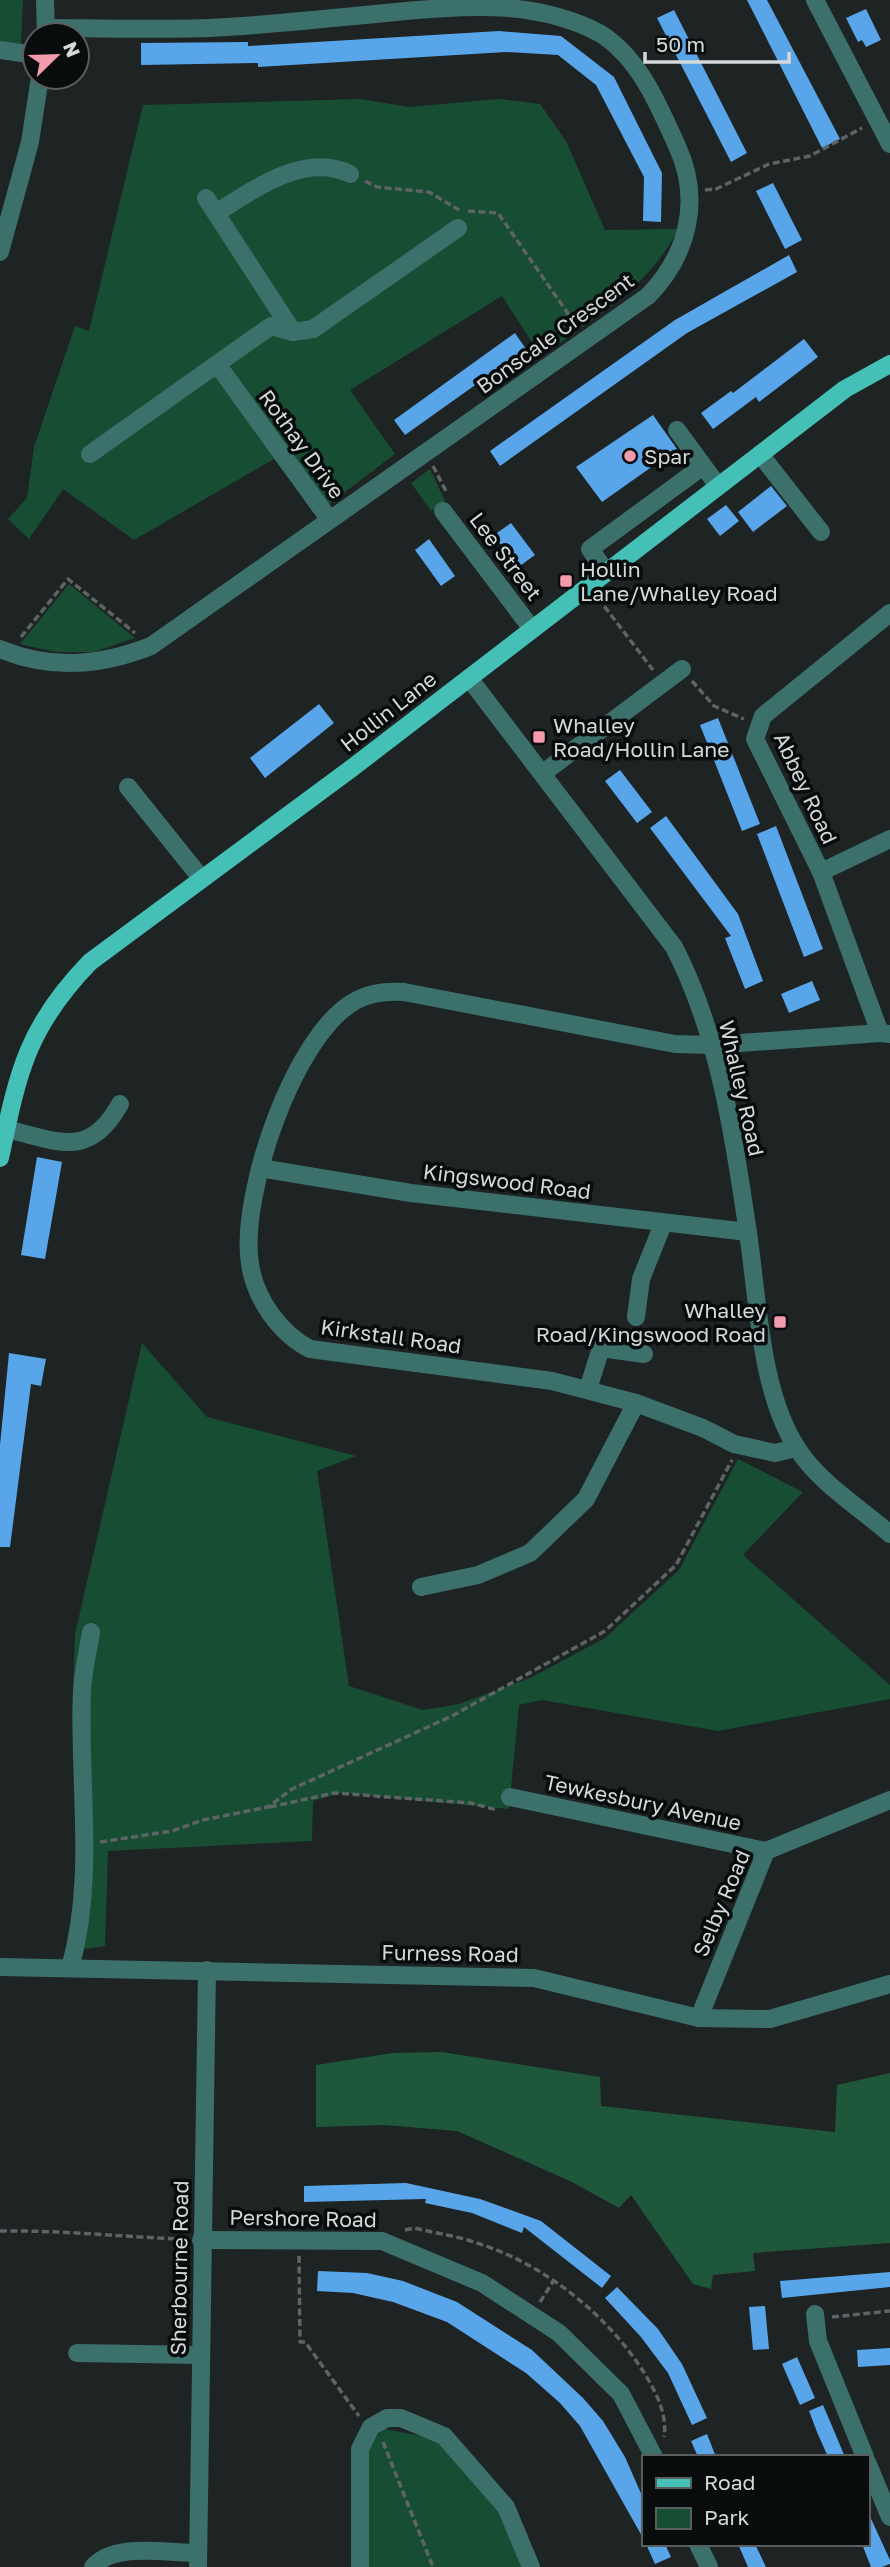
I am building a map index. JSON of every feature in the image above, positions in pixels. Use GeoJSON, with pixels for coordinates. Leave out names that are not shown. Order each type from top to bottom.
{"type":"FeatureCollection","features":[{"type":"Feature","properties":{"kind":"main road","name":"Hollin Lane"},"geometry":{"type":"LineString","coordinates":[[0,1158],[6,1129],[7,1089],[57,995],[90,962],[469,678],[845,389],[890,364]]}},
{"type":"Feature","properties":{"kind":"street"},"geometry":{"type":"LineString","coordinates":[[45,0],[46,21]]}},
{"type":"Feature","properties":{"kind":"street"},"geometry":{"type":"LineString","coordinates":[[816,0],[890,144]]}},
{"type":"Feature","properties":{"kind":"street","name":"Bonscale Crescent"},"geometry":{"type":"LineString","coordinates":[[5,651],[58,663],[87,663],[121,658],[151,646],[329,519],[587,342],[648,296],[675,265],[690,214],[685,163],[639,71],[603,35],[575,20],[547,10],[485,3],[242,27],[91,31]]}},
{"type":"Feature","properties":{"kind":"street"},"geometry":{"type":"LineString","coordinates":[[0,50],[21,53]]}},
{"type":"Feature","properties":{"kind":"street"},"geometry":{"type":"LineString","coordinates":[[0,252],[4,221],[30,142],[38,91]]}},
{"type":"Feature","properties":{"kind":"street"},"geometry":{"type":"LineString","coordinates":[[292,332],[211,205],[278,175],[332,166],[350,174]]}},
{"type":"Feature","properties":{"kind":"street"},"geometry":{"type":"LineString","coordinates":[[90,454],[271,327],[292,332],[313,329],[459,220]]}},
{"type":"Feature","properties":{"kind":"street","name":"Rothay Drive"},"geometry":{"type":"LineString","coordinates":[[217,364],[329,519]]}},
{"type":"Feature","properties":{"kind":"street"},"geometry":{"type":"LineString","coordinates":[[677,430],[718,486]]}},
{"type":"Feature","properties":{"kind":"street"},"geometry":{"type":"LineString","coordinates":[[760,454],[821,532]]}},
{"type":"Feature","properties":{"kind":"street"},"geometry":{"type":"LineString","coordinates":[[606,572],[590,549],[703,466]]}},
{"type":"Feature","properties":{"kind":"street","name":"Lee Street"},"geometry":{"type":"LineString","coordinates":[[443,511],[532,629]]}},
{"type":"Feature","properties":{"kind":"street","name":"Abbey Road"},"geometry":{"type":"LineString","coordinates":[[885,1033],[821,873],[755,739],[763,716],[890,613]]}},
{"type":"Feature","properties":{"kind":"street"},"geometry":{"type":"LineString","coordinates":[[543,773],[682,669]]}},
{"type":"Feature","properties":{"kind":"street","name":"Whalley Road"},"geometry":{"type":"LineString","coordinates":[[469,678],[674,947],[696,997],[712,1045],[748,1232],[765,1363],[776,1399],[796,1448],[826,1482],[890,1534]]}},
{"type":"Feature","properties":{"kind":"street"},"geometry":{"type":"LineString","coordinates":[[128,787],[201,878]]}},
{"type":"Feature","properties":{"kind":"street"},"geometry":{"type":"LineString","coordinates":[[821,873],[890,839]]}},
{"type":"Feature","properties":{"kind":"street","name":"Kirkstall Road"},"geometry":{"type":"LineString","coordinates":[[796,1448],[775,1453],[739,1446],[636,1403],[552,1381],[310,1349],[296,1341],[268,1309],[250,1264],[251,1218],[260,1168],[281,1102],[302,1061],[335,1016],[370,994],[404,992],[658,1042],[712,1045],[885,1033]]}},
{"type":"Feature","properties":{"kind":"street"},"geometry":{"type":"LineString","coordinates":[[6,1129],[73,1144],[86,1142],[105,1128],[120,1104]]}},
{"type":"Feature","properties":{"kind":"street","name":"Kingswood Road"},"geometry":{"type":"LineString","coordinates":[[260,1168],[411,1193],[748,1232]]}},
{"type":"Feature","properties":{"kind":"street"},"geometry":{"type":"LineString","coordinates":[[636,1317],[641,1279],[663,1224]]}},
{"type":"Feature","properties":{"kind":"street"},"geometry":{"type":"LineString","coordinates":[[588,1389],[601,1348],[645,1354]]}},
{"type":"Feature","properties":{"kind":"street"},"geometry":{"type":"LineString","coordinates":[[421,1587],[478,1575],[530,1553],[586,1499],[636,1403]]}},
{"type":"Feature","properties":{"kind":"street"},"geometry":{"type":"LineString","coordinates":[[70,1968],[78,1938],[87,1844],[81,1763],[82,1688],[91,1632]]}},
{"type":"Feature","properties":{"kind":"street","name":"Tewkesbury Avenue"},"geometry":{"type":"LineString","coordinates":[[510,1797],[766,1851]]}},
{"type":"Feature","properties":{"kind":"street","name":"Selby Road"},"geometry":{"type":"LineString","coordinates":[[699,2018],[766,1851],[890,1800]]}},
{"type":"Feature","properties":{"kind":"street","name":"Furness Road"},"geometry":{"type":"LineString","coordinates":[[0,1967],[534,1978],[699,2018],[770,2019],[890,1984]]}},
{"type":"Feature","properties":{"kind":"street","name":"Sherbourne Road"},"geometry":{"type":"LineString","coordinates":[[198,2560],[207,1970]]}},
{"type":"Feature","properties":{"kind":"street","name":"Pershore Road"},"geometry":{"type":"LineString","coordinates":[[201,2239],[383,2241],[481,2283],[559,2333],[621,2394],[653,2455]]}},
{"type":"Feature","properties":{"kind":"street"},"geometry":{"type":"LineString","coordinates":[[815,2316],[818,2341],[864,2455]]}},
{"type":"Feature","properties":{"kind":"street"},"geometry":{"type":"LineString","coordinates":[[77,2353],[200,2355]]}},
{"type":"Feature","properties":{"kind":"street"},"geometry":{"type":"LineString","coordinates":[[360,2567],[360,2449],[371,2427],[387,2418],[401,2418],[444,2436],[506,2507],[531,2567]]}},
{"type":"Feature","properties":{"kind":"street"},"geometry":{"type":"LineString","coordinates":[[869,2467],[890,2517]]}},
{"type":"Feature","properties":{"kind":"street"},"geometry":{"type":"LineString","coordinates":[[699,2546],[709,2567]]}},
{"type":"Feature","properties":{"kind":"street"},"geometry":{"type":"LineString","coordinates":[[93,2567],[106,2556],[121,2554],[198,2560]]}},
{"type":"Feature","properties":{"kind":"path"},"geometry":{"type":"LineString","coordinates":[[689,192],[716,189],[769,164],[810,156],[876,121]]}},
{"type":"Feature","properties":{"kind":"path"},"geometry":{"type":"LineString","coordinates":[[350,174],[377,187],[429,192],[459,220],[498,213],[587,342]]}},
{"type":"Feature","properties":{"kind":"path"},"geometry":{"type":"LineString","coordinates":[[424,453],[440,475],[450,501],[443,511]]}},
{"type":"Feature","properties":{"kind":"path"},"geometry":{"type":"LineString","coordinates":[[5,651],[68,579],[151,646]]}},
{"type":"Feature","properties":{"kind":"path"},"geometry":{"type":"LineString","coordinates":[[589,585],[662,683]]}},
{"type":"Feature","properties":{"kind":"path"},"geometry":{"type":"LineString","coordinates":[[682,669],[714,706],[759,726]]}},
{"type":"Feature","properties":{"kind":"path"},"geometry":{"type":"LineString","coordinates":[[268,1807],[292,1789],[452,1716],[605,1632],[676,1565],[739,1446]]}},
{"type":"Feature","properties":{"kind":"path"},"geometry":{"type":"LineString","coordinates":[[87,1844],[172,1831],[203,1820],[334,1793],[471,1803],[506,1811],[510,1797]]}},
{"type":"Feature","properties":{"kind":"path"},"geometry":{"type":"LineString","coordinates":[[0,2231],[73,2231],[109,2236],[201,2239]]}},
{"type":"Feature","properties":{"kind":"path"},"geometry":{"type":"LineString","coordinates":[[300,2240],[300,2342],[305,2342],[362,2420],[386,2446],[433,2567]]}},
{"type":"Feature","properties":{"kind":"path"},"geometry":{"type":"LineString","coordinates":[[532,2316],[554,2280]]}},
{"type":"Feature","properties":{"kind":"path"},"geometry":{"type":"LineString","coordinates":[[815,2316],[890,2311]]}},
{"type":"Feature","properties":{"kind":"green space"},"geometry":{"type":"Polygon","coordinates":[[[0,0],[23,0],[21,44],[0,41],[0,0]]]}},
{"type":"Feature","properties":{"kind":"green space"},"geometry":{"type":"Polygon","coordinates":[[[360,99],[409,107],[499,99],[540,104],[566,141],[605,230],[678,229],[666,250],[636,285],[541,356],[502,296],[350,390],[395,454],[316,514],[274,459],[134,540],[63,489],[29,539],[8,519],[27,498],[34,447],[75,326],[89,331],[143,105],[360,99]]]}},
{"type":"Feature","properties":{"kind":"green space"},"geometry":{"type":"Polygon","coordinates":[[[430,469],[445,501],[431,511],[411,483],[430,469]]]}},
{"type":"Feature","properties":{"kind":"green space"},"geometry":{"type":"Polygon","coordinates":[[[69,584],[135,638],[94,652],[56,652],[20,644],[69,584]]]}},
{"type":"Feature","properties":{"kind":"green space"},"geometry":{"type":"Polygon","coordinates":[[[142,1343],[207,1417],[356,1456],[317,1471],[349,1686],[423,1710],[459,1704],[530,1678],[605,1638],[679,1570],[738,1459],[803,1492],[743,1555],[890,1685],[890,1699],[718,1731],[542,1700],[519,1705],[509,1809],[341,1793],[313,1801],[312,1841],[108,1851],[105,1946],[70,1951],[80,1836],[72,1720],[75,1634],[142,1343]]]}},
{"type":"Feature","properties":{"kind":"green space"},"geometry":{"type":"Polygon","coordinates":[[[442,2052],[600,2077],[601,2106],[835,2132],[837,2085],[890,2073],[890,2243],[753,2253],[755,2271],[713,2275],[711,2289],[693,2284],[631,2195],[619,2208],[572,2182],[457,2131],[384,2125],[316,2127],[316,2065],[393,2053],[442,2052]]]}},
{"type":"Feature","properties":{"kind":"green space"},"geometry":{"type":"Polygon","coordinates":[[[385,2429],[436,2439],[504,2512],[526,2567],[365,2567],[369,2442],[385,2429]]]}},
{"type":"Feature","properties":{"kind":"building"},"geometry":{"type":"Polygon","coordinates":[[[747,0],[767,0],[840,139],[822,148],[747,0]]]}},
{"type":"Feature","properties":{"kind":"building"},"geometry":{"type":"Polygon","coordinates":[[[866,9],[881,40],[866,47],[862,40],[858,42],[846,18],[866,9]]]}},
{"type":"Feature","properties":{"kind":"building"},"geometry":{"type":"Polygon","coordinates":[[[674,10],[747,153],[731,162],[657,18],[674,10]]]}},
{"type":"Feature","properties":{"kind":"building"},"geometry":{"type":"Polygon","coordinates":[[[499,31],[561,36],[614,77],[662,173],[661,222],[643,221],[644,177],[596,85],[558,55],[506,52],[258,67],[258,63],[141,65],[141,43],[248,42],[248,46],[499,31]]]}},
{"type":"Feature","properties":{"kind":"building"},"geometry":{"type":"Polygon","coordinates":[[[773,183],[802,240],[785,249],[756,191],[773,183]]]}},
{"type":"Feature","properties":{"kind":"building"},"geometry":{"type":"Polygon","coordinates":[[[789,255],[797,272],[687,333],[500,466],[490,451],[675,320],[789,255]]]}},
{"type":"Feature","properties":{"kind":"building"},"geometry":{"type":"Polygon","coordinates":[[[515,333],[526,349],[405,435],[394,420],[515,333]]]}},
{"type":"Feature","properties":{"kind":"building"},"geometry":{"type":"Polygon","coordinates":[[[804,339],[818,357],[759,402],[756,397],[713,429],[701,413],[731,391],[733,393],[804,339]]]}},
{"type":"Feature","properties":{"kind":"building","name":"Spar"},"geometry":{"type":"Polygon","coordinates":[[[653,415],[677,449],[602,502],[576,467],[653,415]]]}},
{"type":"Feature","properties":{"kind":"building"},"geometry":{"type":"Polygon","coordinates":[[[771,486],[787,506],[753,532],[738,512],[771,486]]]}},
{"type":"Feature","properties":{"kind":"building"},"geometry":{"type":"Polygon","coordinates":[[[726,505],[739,521],[720,536],[707,519],[726,505]]]}},
{"type":"Feature","properties":{"kind":"building"},"geometry":{"type":"Polygon","coordinates":[[[511,523],[535,555],[517,568],[494,535],[511,523]]]}},
{"type":"Feature","properties":{"kind":"building"},"geometry":{"type":"Polygon","coordinates":[[[429,539],[455,576],[441,586],[415,550],[429,539]]]}},
{"type":"Feature","properties":{"kind":"building"},"geometry":{"type":"Polygon","coordinates":[[[319,704],[334,723],[265,778],[250,758],[319,704]]]}},
{"type":"Feature","properties":{"kind":"building"},"geometry":{"type":"Polygon","coordinates":[[[718,718],[760,824],[742,831],[700,725],[718,718]]]}},
{"type":"Feature","properties":{"kind":"building"},"geometry":{"type":"Polygon","coordinates":[[[620,770],[652,812],[637,823],[605,781],[620,770]]]}},
{"type":"Feature","properties":{"kind":"building"},"geometry":{"type":"Polygon","coordinates":[[[666,816],[738,914],[763,981],[745,989],[725,938],[731,936],[650,828],[666,816]]]}},
{"type":"Feature","properties":{"kind":"building"},"geometry":{"type":"Polygon","coordinates":[[[776,826],[823,949],[804,957],[757,834],[776,826]]]}},
{"type":"Feature","properties":{"kind":"building"},"geometry":{"type":"Polygon","coordinates":[[[812,981],[820,1000],[789,1013],[781,994],[812,981]]]}},
{"type":"Feature","properties":{"kind":"building"},"geometry":{"type":"Polygon","coordinates":[[[37,1157],[62,1162],[45,1259],[21,1255],[37,1157]]]}},
{"type":"Feature","properties":{"kind":"building"},"geometry":{"type":"Polygon","coordinates":[[[9,1353],[46,1359],[41,1386],[31,1384],[10,1547],[0,1547],[0,1445],[9,1353]]]}},
{"type":"Feature","properties":{"kind":"building"},"geometry":{"type":"Polygon","coordinates":[[[406,2183],[480,2199],[541,2221],[611,2276],[602,2288],[524,2227],[522,2233],[472,2213],[425,2203],[426,2199],[304,2202],[304,2186],[406,2183]]]}},
{"type":"Feature","properties":{"kind":"building"},"geometry":{"type":"Polygon","coordinates":[[[318,2271],[367,2273],[403,2281],[457,2302],[532,2350],[583,2398],[603,2421],[625,2457],[642,2496],[642,2536],[580,2426],[560,2403],[526,2373],[447,2322],[393,2302],[353,2293],[317,2291],[318,2271]]]}},
{"type":"Feature","properties":{"kind":"building"},"geometry":{"type":"Polygon","coordinates":[[[890,2272],[890,2287],[782,2298],[780,2281],[890,2272]]]}},
{"type":"Feature","properties":{"kind":"building"},"geometry":{"type":"Polygon","coordinates":[[[617,2287],[658,2329],[682,2364],[707,2418],[692,2425],[668,2373],[641,2337],[605,2298],[617,2287]]]}},
{"type":"Feature","properties":{"kind":"building"},"geometry":{"type":"Polygon","coordinates":[[[765,2306],[769,2349],[753,2350],[749,2307],[765,2306]]]}},
{"type":"Feature","properties":{"kind":"building"},"geometry":{"type":"Polygon","coordinates":[[[890,2348],[890,2365],[858,2367],[857,2350],[890,2348]]]}},
{"type":"Feature","properties":{"kind":"building"},"geometry":{"type":"Polygon","coordinates":[[[797,2357],[815,2398],[800,2405],[782,2364],[797,2357]]]}},
{"type":"Feature","properties":{"kind":"building"},"geometry":{"type":"Polygon","coordinates":[[[823,2405],[844,2455],[827,2455],[809,2411],[823,2405]]]}},
{"type":"Feature","properties":{"kind":"building"},"geometry":{"type":"Polygon","coordinates":[[[707,2434],[715,2455],[697,2455],[691,2441],[707,2434]]]}},
{"type":"Feature","properties":{"kind":"building"},"geometry":{"type":"Polygon","coordinates":[[[869,2514],[890,2560],[890,2564],[882,2567],[871,2567],[863,2546],[869,2546],[869,2514]]]}},
{"type":"Feature","properties":{"kind":"building"},"geometry":{"type":"Polygon","coordinates":[[[647,2546],[666,2546],[671,2557],[655,2564],[647,2546]]]}},
{"type":"Feature","properties":{"kind":"building"},"geometry":{"type":"Polygon","coordinates":[[[739,2546],[756,2546],[766,2567],[748,2567],[739,2546]]]}},
{"type":"Feature","properties":{"kind":"place","name":"Spar"},"geometry":{"type":"Point","coordinates":[630,456]}},
{"type":"Feature","properties":{"kind":"place","name":"Hollin Lane/Whalley Road"},"geometry":{"type":"Point","coordinates":[566,581]}},
{"type":"Feature","properties":{"kind":"place","name":"Whalley Road/Hollin Lane"},"geometry":{"type":"Point","coordinates":[539,737]}},
{"type":"Feature","properties":{"kind":"place","name":"Whalley Road/Kingswood Road"},"geometry":{"type":"Point","coordinates":[780,1322]}}]}
